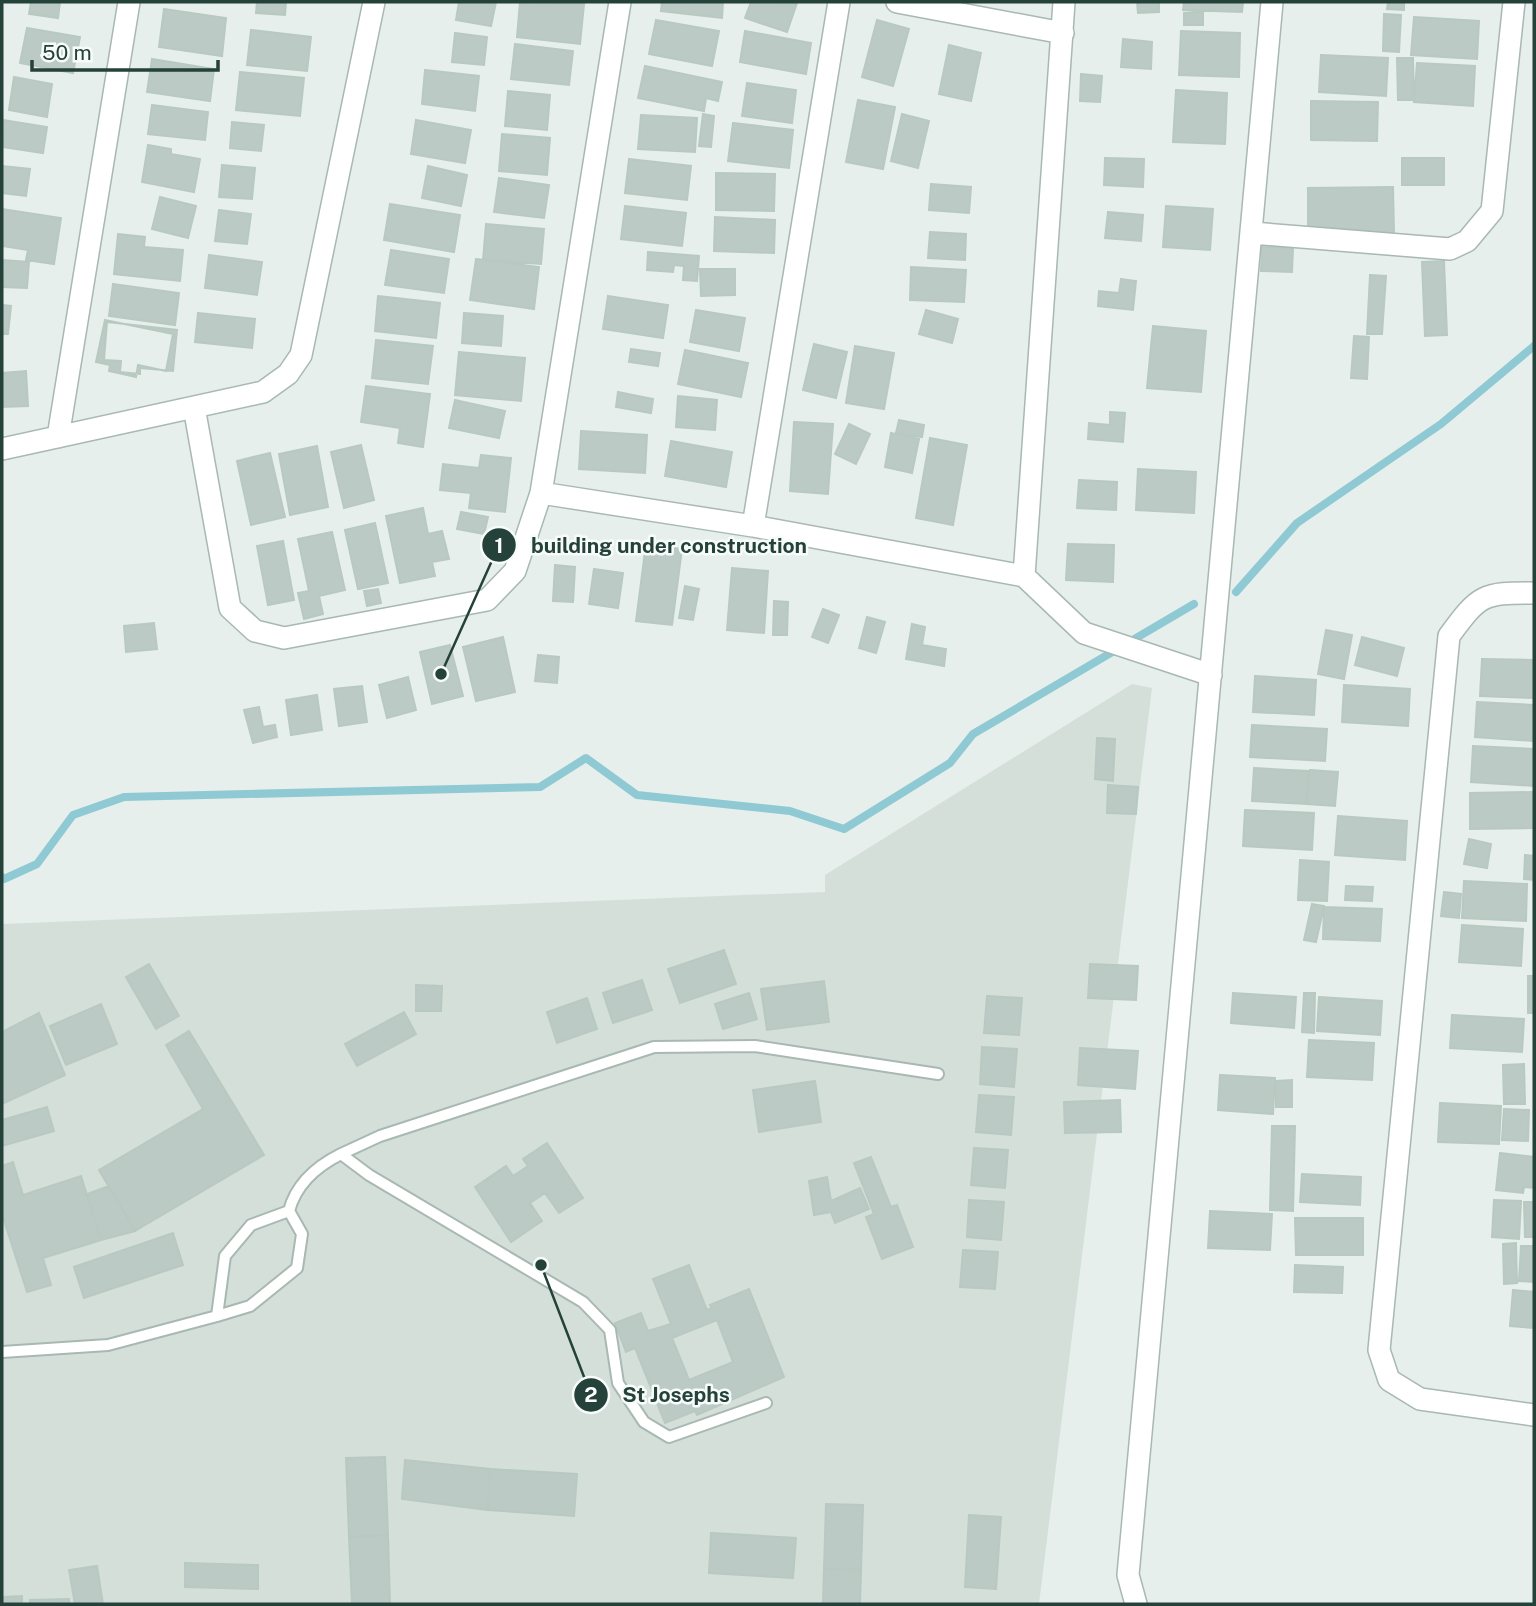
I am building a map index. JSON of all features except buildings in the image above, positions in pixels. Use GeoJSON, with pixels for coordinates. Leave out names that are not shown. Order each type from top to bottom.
{"type":"FeatureCollection","features":[{"type":"Feature","properties":{"kind":"street"},"geometry":{"type":"LineString","coordinates":[[58,437],[129,2]]}},
{"type":"Feature","properties":{"kind":"street"},"geometry":{"type":"LineString","coordinates":[[2,449],[263,392],[288,374],[301,355],[374,2]]}},
{"type":"Feature","properties":{"kind":"street"},"geometry":{"type":"LineString","coordinates":[[194,407],[230,608],[255,631],[284,638],[487,600],[515,570],[541,494],[620,2]]}},
{"type":"Feature","properties":{"kind":"street"},"geometry":{"type":"LineString","coordinates":[[753,526],[839,2]]}},
{"type":"Feature","properties":{"kind":"street"},"geometry":{"type":"LineString","coordinates":[[897,2],[1063,33]]}},
{"type":"Feature","properties":{"kind":"street"},"geometry":{"type":"LineString","coordinates":[[1024,576],[1064,2]]}},
{"type":"Feature","properties":{"kind":"street"},"geometry":{"type":"LineString","coordinates":[[1136,1604],[1129,1575],[1211,675],[1226,476],[1252,233],[1272,2]]}},
{"type":"Feature","properties":{"kind":"street"},"geometry":{"type":"LineString","coordinates":[[1252,233],[1450,249],[1467,241],[1492,211],[1514,2]]}},
{"type":"Feature","properties":{"kind":"street"},"geometry":{"type":"LineString","coordinates":[[541,494],[753,526],[1024,576],[1084,634],[1211,675]]}},
{"type":"Feature","properties":{"kind":"street"},"geometry":{"type":"LineString","coordinates":[[1534,593],[1493,593],[1470,607],[1449,636],[1379,1350],[1389,1380],[1420,1399],[1534,1415]]}},
{"type":"Feature","properties":{"kind":"lane"},"geometry":{"type":"LineString","coordinates":[[2,1352],[108,1345],[250,1306],[296,1268],[302,1234],[289,1211],[293,1197],[320,1164],[380,1136],[654,1047],[754,1046],[938,1074]]}},
{"type":"Feature","properties":{"kind":"lane"},"geometry":{"type":"LineString","coordinates":[[341,1154],[369,1175],[583,1303],[610,1330],[618,1383],[644,1422],[668,1437],[766,1403]]}},
{"type":"Feature","properties":{"kind":"lane"},"geometry":{"type":"LineString","coordinates":[[217,1317],[225,1256],[251,1225],[289,1211]]}},
{"type":"Feature","properties":{"kind":"shaded area"},"geometry":{"type":"Polygon","coordinates":[[[1132,684],[1152,688],[1039,1604],[2,1604],[2,924],[825,892],[825,875],[1132,684]]]}},
{"type":"Feature","properties":{"kind":"waterway"},"geometry":{"type":"LineString","coordinates":[[1236,592],[1297,523],[1441,424],[1534,346]]}},
{"type":"Feature","properties":{"kind":"waterway"},"geometry":{"type":"LineString","coordinates":[[2,877],[4,879],[37,864],[73,815],[124,797],[540,787],[586,758],[637,795],[790,811],[844,829],[950,763],[973,734],[1194,604]]}},
{"type":"Feature","properties":{"kind":"place","name":"building under construction"},"geometry":{"type":"Point","coordinates":[441,674]}},
{"type":"Feature","properties":{"kind":"place","name":"St Josephs"},"geometry":{"type":"Point","coordinates":[541,1265]}}]}
